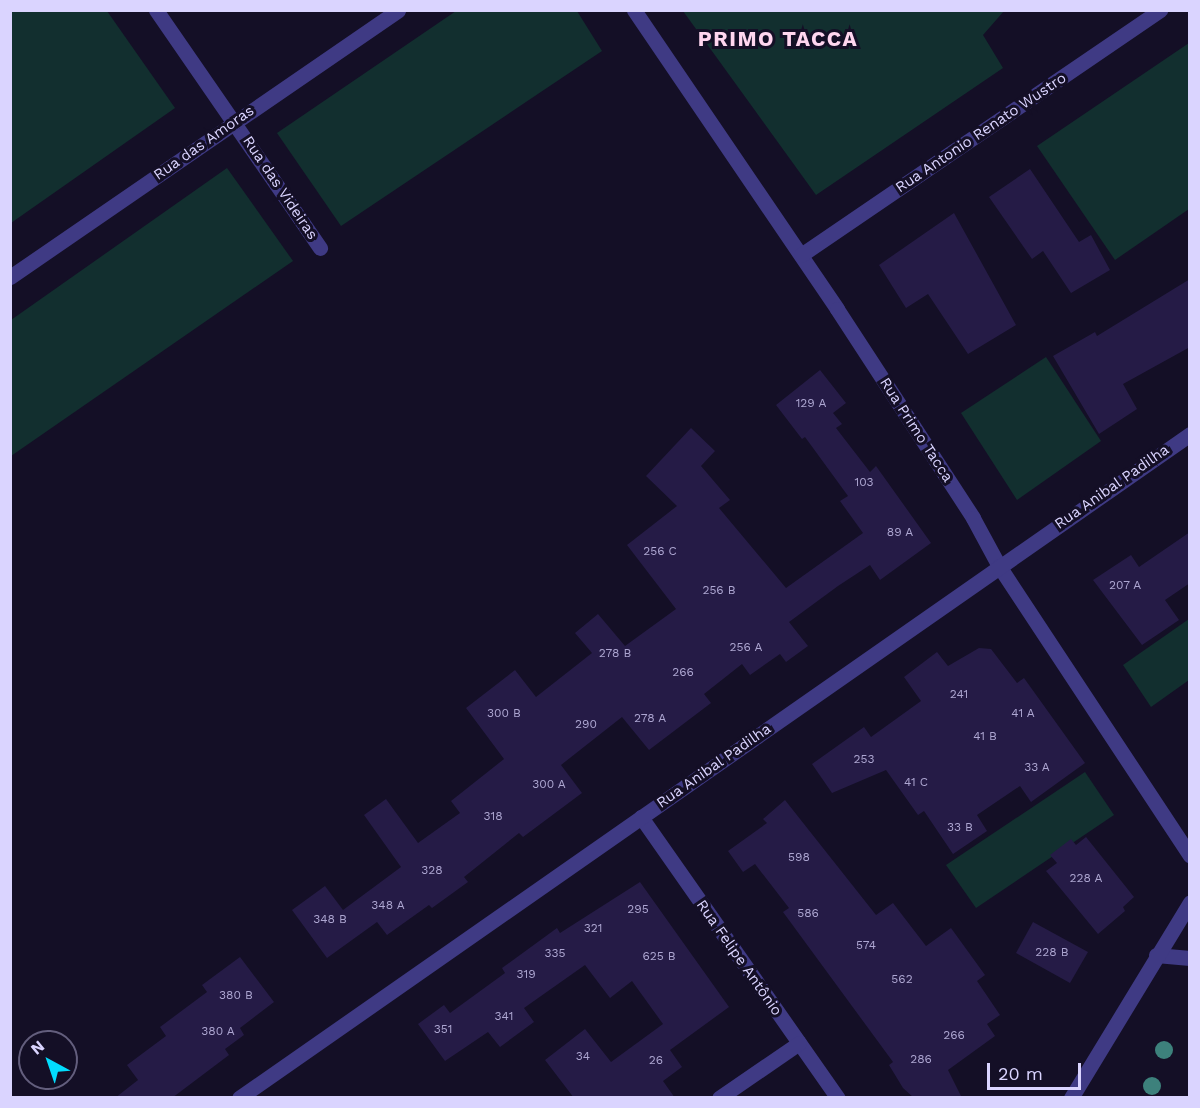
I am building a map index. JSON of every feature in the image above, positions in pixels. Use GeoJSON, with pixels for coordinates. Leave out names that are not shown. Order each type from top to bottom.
{"type":"FeatureCollection","features":[{"type":"Feature","properties":{"kind":"street","name":"Rua das Videiras"},"geometry":{"type":"LineString","coordinates":[[156,10],[235,121],[320,248]]}},
{"type":"Feature","properties":{"kind":"street","name":"Rua das Amoras"},"geometry":{"type":"LineString","coordinates":[[10,277],[398,10]]}},
{"type":"Feature","properties":{"kind":"street","name":"Rua Primo Tacca"},"geometry":{"type":"LineString","coordinates":[[634,10],[801,255],[974,518],[999,566],[1190,856]]}},
{"type":"Feature","properties":{"kind":"street","name":"Rua Antonio Renato Wustro"},"geometry":{"type":"LineString","coordinates":[[801,255],[1161,10]]}},
{"type":"Feature","properties":{"kind":"street","name":"Rua Anibal Padilha"},"geometry":{"type":"LineString","coordinates":[[239,1098],[1190,434]]}},
{"type":"Feature","properties":{"kind":"street","name":"Rua Felipe Antônio"},"geometry":{"type":"LineString","coordinates":[[641,817],[838,1098]]}},
{"type":"Feature","properties":{"kind":"street"},"geometry":{"type":"LineString","coordinates":[[1071,1098],[1190,902]]}},
{"type":"Feature","properties":{"kind":"street"},"geometry":{"type":"LineString","coordinates":[[1156,955],[1190,958]]}},
{"type":"Feature","properties":{"kind":"street"},"geometry":{"type":"LineString","coordinates":[[719,1098],[799,1042]]}},
{"type":"Feature","properties":{"kind":"green space"},"geometry":{"type":"Polygon","coordinates":[[[11,10],[107,11],[175,108],[11,223],[11,10]]]}},
{"type":"Feature","properties":{"kind":"green space"},"geometry":{"type":"Polygon","coordinates":[[[456,11],[577,11],[602,51],[341,226],[277,133],[456,11]]]}},
{"type":"Feature","properties":{"kind":"green space"},"geometry":{"type":"Polygon","coordinates":[[[683,11],[1004,11],[983,35],[1003,68],[816,195],[683,11]]]}},
{"type":"Feature","properties":{"kind":"green space"},"geometry":{"type":"Polygon","coordinates":[[[1189,43],[1189,209],[1115,260],[1037,146],[1189,43]]]}},
{"type":"Feature","properties":{"kind":"green space"},"geometry":{"type":"Polygon","coordinates":[[[227,168],[293,261],[11,456],[11,320],[227,168]]]}},
{"type":"Feature","properties":{"kind":"green space"},"geometry":{"type":"Polygon","coordinates":[[[1046,357],[1101,441],[1017,500],[961,413],[1046,357]]]}},
{"type":"Feature","properties":{"kind":"green space"},"geometry":{"type":"Polygon","coordinates":[[[1189,619],[1189,680],[1151,707],[1123,665],[1189,619]]]}},
{"type":"Feature","properties":{"kind":"green space"},"geometry":{"type":"Polygon","coordinates":[[[1085,772],[1114,815],[976,908],[946,865],[1085,772]]]}},
{"type":"Feature","properties":{"kind":"building"},"geometry":{"type":"Polygon","coordinates":[[[1030,169],[1079,242],[1091,235],[1110,270],[1071,293],[1043,251],[1032,259],[989,197],[1030,169]]]}},
{"type":"Feature","properties":{"kind":"building"},"geometry":{"type":"Polygon","coordinates":[[[954,213],[1016,325],[968,354],[928,294],[906,308],[879,265],[954,213]]]}},
{"type":"Feature","properties":{"kind":"building"},"geometry":{"type":"Polygon","coordinates":[[[1190,279],[1190,347],[1123,384],[1137,409],[1099,434],[1053,356],[1095,332],[1097,336],[1190,279]]]}},
{"type":"Feature","properties":{"kind":"building"},"geometry":{"type":"Polygon","coordinates":[[[820,370],[846,403],[833,413],[842,424],[836,428],[870,472],[876,466],[931,543],[880,580],[870,565],[838,586],[789,622],[808,646],[786,662],[780,654],[750,675],[742,664],[704,694],[711,703],[649,750],[622,717],[561,765],[582,793],[523,837],[519,833],[464,877],[468,882],[432,908],[429,905],[387,935],[377,922],[327,958],[292,910],[325,886],[343,910],[401,867],[364,815],[386,799],[418,843],[460,813],[451,801],[504,759],[466,708],[515,670],[536,697],[592,653],[575,633],[598,614],[625,646],[676,609],[627,545],[677,506],[646,476],[691,428],[715,451],[701,466],[730,500],[719,508],[786,588],[863,533],[840,501],[848,496],[805,437],[802,439],[776,405],[820,370]]]}},
{"type":"Feature","properties":{"kind":"building"},"geometry":{"type":"Polygon","coordinates":[[[1190,532],[1190,583],[1165,600],[1179,620],[1142,645],[1093,580],[1131,555],[1139,567],[1190,532]]]}},
{"type":"Feature","properties":{"kind":"building"},"geometry":{"type":"Polygon","coordinates":[[[979,648],[991,649],[1017,683],[1024,678],[1085,763],[1031,802],[1020,786],[977,815],[987,831],[953,854],[924,811],[918,815],[886,770],[832,793],[812,764],[864,727],[871,737],[921,701],[904,677],[937,652],[948,666],[979,648]]]}},
{"type":"Feature","properties":{"kind":"building"},"geometry":{"type":"Polygon","coordinates":[[[785,800],[876,915],[893,903],[926,946],[951,928],[985,975],[977,981],[1000,1015],[987,1024],[995,1036],[948,1070],[962,1098],[914,1098],[903,1088],[889,1065],[893,1062],[783,912],[789,908],[755,864],[743,872],[728,851],[767,823],[763,819],[785,800]]]}},
{"type":"Feature","properties":{"kind":"building"},"geometry":{"type":"Polygon","coordinates":[[[1086,837],[1134,897],[1123,907],[1125,911],[1098,934],[1046,871],[1057,863],[1050,855],[1071,839],[1076,845],[1086,837]]]}},
{"type":"Feature","properties":{"kind":"building"},"geometry":{"type":"Polygon","coordinates":[[[640,882],[729,1007],[670,1050],[682,1067],[663,1081],[675,1098],[574,1098],[545,1060],[585,1029],[611,1062],[663,1024],[632,981],[610,998],[585,965],[524,1008],[534,1022],[500,1047],[488,1032],[445,1061],[418,1024],[444,1005],[450,1013],[505,973],[502,968],[557,928],[560,933],[640,882]]]}},
{"type":"Feature","properties":{"kind":"building"},"geometry":{"type":"Polygon","coordinates":[[[1033,922],[1088,952],[1070,983],[1016,953],[1033,922]]]}},
{"type":"Feature","properties":{"kind":"building"},"geometry":{"type":"Polygon","coordinates":[[[240,957],[274,1002],[240,1028],[244,1035],[225,1049],[229,1055],[172,1098],[115,1098],[138,1080],[127,1065],[166,1036],[160,1027],[207,992],[202,985],[240,957]]]}},
{"type":"Feature","properties":{"kind":"district","name":"PRIMO TACCA"},"geometry":{"type":"Point","coordinates":[778,39]}}]}
